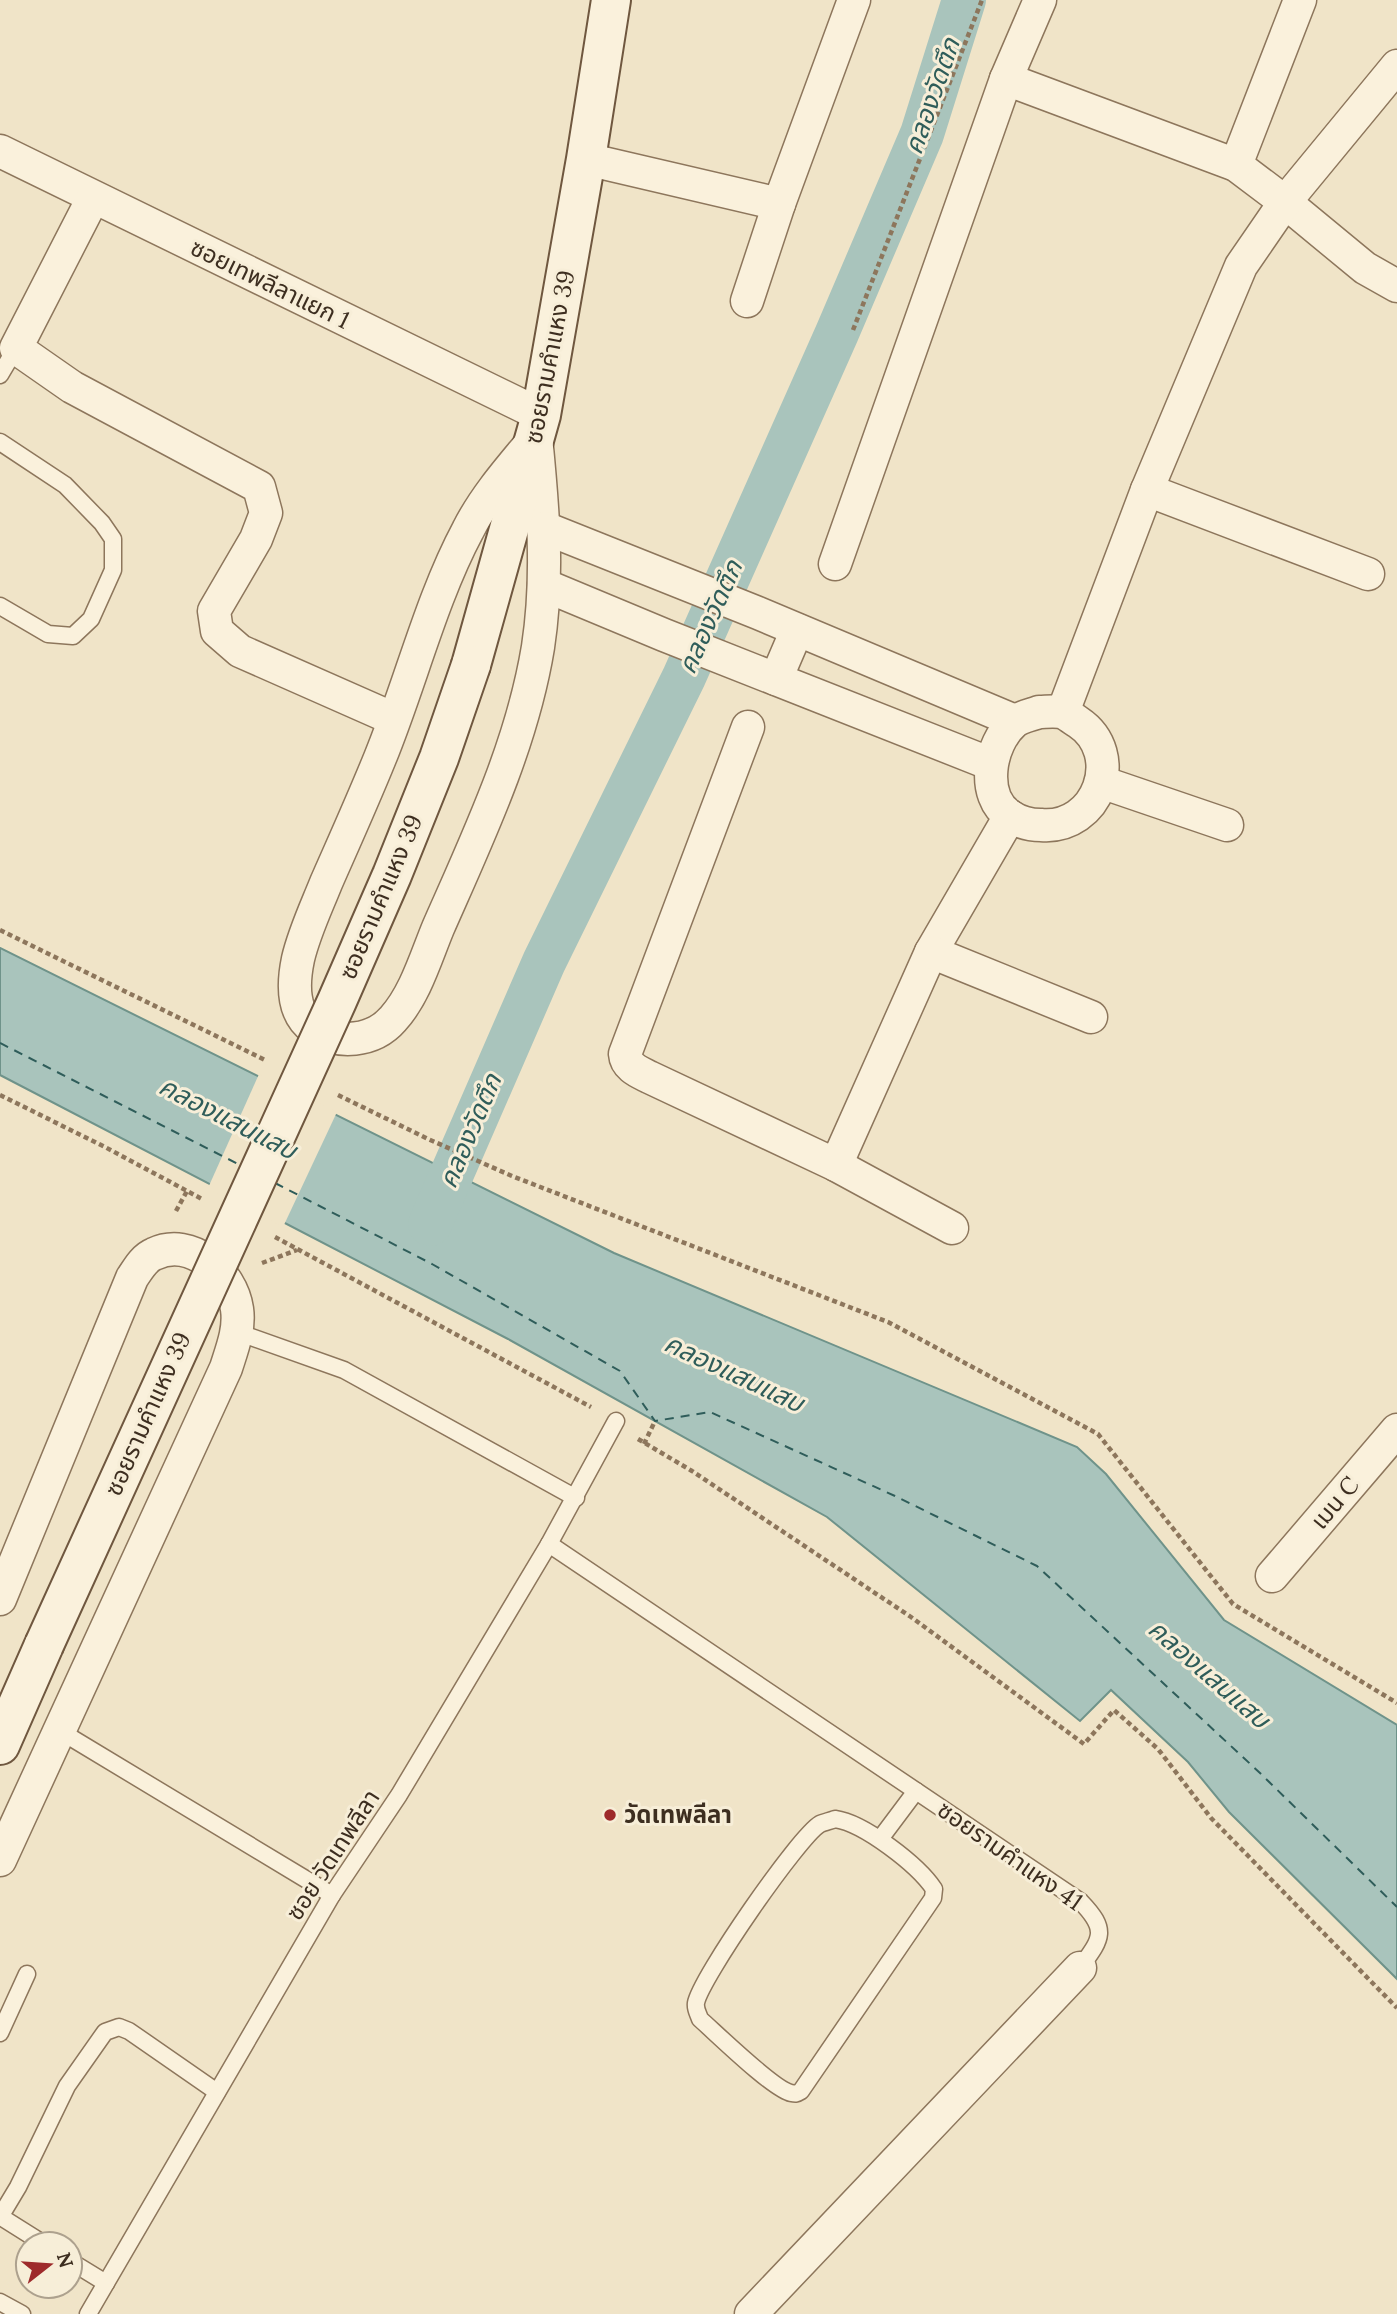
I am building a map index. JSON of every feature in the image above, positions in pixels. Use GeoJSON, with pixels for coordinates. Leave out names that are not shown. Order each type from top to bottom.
{"type":"FeatureCollection","features":[{"type":"Feature","properties":{"kind":"main road","name":"ซอยรามคำแหง 39"},"geometry":{"type":"LineString","coordinates":[[0,1745],[337,1001],[439,758],[471,665],[538,426],[586,159],[611,0]]}},
{"type":"Feature","properties":{"kind":"street"},"geometry":{"type":"LineString","coordinates":[[747,301],[779,204],[854,0]]}},
{"type":"Feature","properties":{"kind":"street"},"geometry":{"type":"LineString","coordinates":[[835,564],[1006,79],[1040,0]]}},
{"type":"Feature","properties":{"kind":"street"},"geometry":{"type":"LineString","coordinates":[[1236,165],[1300,0]]}},
{"type":"Feature","properties":{"kind":"street"},"geometry":{"type":"LineString","coordinates":[[1063,712],[1147,490],[1241,266],[1285,202],[1397,66]]}},
{"type":"Feature","properties":{"kind":"street"},"geometry":{"type":"LineString","coordinates":[[1006,79],[1236,165],[1365,268],[1397,286]]}},
{"type":"Feature","properties":{"kind":"street","name":"ซอยเทพลีลาแยก 1"},"geometry":{"type":"LineString","coordinates":[[0,151],[538,426]]}},
{"type":"Feature","properties":{"kind":"street"},"geometry":{"type":"LineString","coordinates":[[586,159],[779,204]]}},
{"type":"Feature","properties":{"kind":"street"},"geometry":{"type":"LineString","coordinates":[[93,198],[16,348],[72,387],[259,487],[266,513],[256,539],[214,611],[217,631],[240,651],[394,719]]}},
{"type":"Feature","properties":{"kind":"street"},"geometry":{"type":"LineString","coordinates":[[538,426],[545,528],[544,585],[538,646],[526,708],[473,850],[408,996],[393,1020],[374,1033],[355,1040],[334,1037],[313,1028],[300,1013],[294,990],[304,934],[381,757],[451,565],[468,528],[538,426]]}},
{"type":"Feature","properties":{"kind":"street"},"geometry":{"type":"LineString","coordinates":[[1147,490],[1368,574]]}},
{"type":"Feature","properties":{"kind":"street"},"geometry":{"type":"LineString","coordinates":[[545,528],[797,629],[1015,721]]}},
{"type":"Feature","properties":{"kind":"street"},"geometry":{"type":"LineString","coordinates":[[544,585],[990,764]]}},
{"type":"Feature","properties":{"kind":"street"},"geometry":{"type":"LineString","coordinates":[[776,679],[797,629]]}},
{"type":"Feature","properties":{"kind":"street"},"geometry":{"type":"LineString","coordinates":[[1039,712],[1063,712],[1087,728],[1097,743],[1102,759],[1101,782],[1093,801],[1084,812],[1072,820],[1053,826],[1030,825],[1010,816],[998,803],[992,785],[990,764],[1001,740],[1015,721],[1039,712]]}},
{"type":"Feature","properties":{"kind":"street"},"geometry":{"type":"LineString","coordinates":[[748,727],[625,1059],[635,1070],[836,1165],[952,1228]]}},
{"type":"Feature","properties":{"kind":"street"},"geometry":{"type":"LineString","coordinates":[[1101,782],[1227,825]]}},
{"type":"Feature","properties":{"kind":"street"},"geometry":{"type":"LineString","coordinates":[[836,1165],[931,952],[1010,816]]}},
{"type":"Feature","properties":{"kind":"street"},"geometry":{"type":"LineString","coordinates":[[931,952],[1091,1017]]}},
{"type":"Feature","properties":{"kind":"street","name":"ซอยรามคำแหง 39"},"geometry":{"type":"LineString","coordinates":[[0,1599],[132,1278],[152,1254],[167,1250],[181,1250],[213,1264],[225,1277],[238,1310],[237,1332],[226,1368],[0,1860]]}},
{"type":"Feature","properties":{"kind":"street","name":"เมน C"},"geometry":{"type":"LineString","coordinates":[[1272,1577],[1397,1430]]}},
{"type":"Feature","properties":{"kind":"street","name":"ซอยรามคำแหง 41"},"geometry":{"type":"LineString","coordinates":[[751,2314],[1080,1968]]}},
{"type":"Feature","properties":{"kind":"lane"},"geometry":{"type":"LineString","coordinates":[[0,375],[16,348]]}},
{"type":"Feature","properties":{"kind":"lane"},"geometry":{"type":"LineString","coordinates":[[0,442],[65,485],[102,523],[113,539],[113,570],[91,620],[73,636],[48,634],[0,606]]}},
{"type":"Feature","properties":{"kind":"lane"},"geometry":{"type":"LineString","coordinates":[[237,1332],[344,1370],[576,1498]]}},
{"type":"Feature","properties":{"kind":"lane","name":"ซอย วัดเทพลีลา"},"geometry":{"type":"LineString","coordinates":[[88,2314],[332,1895],[399,1795],[549,1544],[616,1421]]}},
{"type":"Feature","properties":{"kind":"lane","name":"ซอยรามคำแหง 41"},"geometry":{"type":"LineString","coordinates":[[549,1544],[1081,1902],[1095,1917],[1100,1929],[1099,1942],[1080,1968]]}},
{"type":"Feature","properties":{"kind":"lane"},"geometry":{"type":"LineString","coordinates":[[60,1731],[332,1895]]}},
{"type":"Feature","properties":{"kind":"lane"},"geometry":{"type":"LineString","coordinates":[[880,1839],[916,1791]]}},
{"type":"Feature","properties":{"kind":"lane"},"geometry":{"type":"LineString","coordinates":[[835,1819],[846,1821],[880,1839],[930,1884],[934,1889],[933,1898],[801,2091],[796,2094],[788,2092],[765,2076],[700,2019],[695,2007],[700,1989],[720,1954],[789,1859],[818,1825],[835,1819]]}},
{"type":"Feature","properties":{"kind":"lane"},"geometry":{"type":"LineString","coordinates":[[0,2033],[27,1974]]}},
{"type":"Feature","properties":{"kind":"lane"},"geometry":{"type":"LineString","coordinates":[[22,2230],[1,2217],[66,2086],[105,2032],[119,2027],[129,2031],[218,2092]]}},
{"type":"Feature","properties":{"kind":"lane"},"geometry":{"type":"LineString","coordinates":[[84,2270],[106,2283]]}},
{"type":"Feature","properties":{"kind":"lane"},"geometry":{"type":"LineString","coordinates":[[0,2302],[22,2314]]}},
{"type":"Feature","properties":{"kind":"path"},"geometry":{"type":"LineString","coordinates":[[853,330],[982,0]]}},
{"type":"Feature","properties":{"kind":"path"},"geometry":{"type":"LineString","coordinates":[[0,930],[276,1065]]}},
{"type":"Feature","properties":{"kind":"path"},"geometry":{"type":"LineString","coordinates":[[337,1095],[512,1176],[888,1322],[1098,1434],[1233,1604],[1397,1703]]}},
{"type":"Feature","properties":{"kind":"path"},"geometry":{"type":"LineString","coordinates":[[0,1096],[105,1147],[212,1204]]}},
{"type":"Feature","properties":{"kind":"path"},"geometry":{"type":"LineString","coordinates":[[273,1237],[616,1421],[644,1444],[692,1471],[911,1617],[1084,1744],[1114,1710],[1158,1749],[1211,1818],[1397,2008]]}},
{"type":"Feature","properties":{"kind":"path"},"geometry":{"type":"LineString","coordinates":[[644,1444],[655,1421]]}},
{"type":"Feature","properties":{"kind":"water","name":"คลองแสนแสบ"},"geometry":{"type":"Polygon","coordinates":[[[0,948],[614,1253],[1077,1447],[1106,1474],[1224,1620],[1397,1725],[1397,1979],[1229,1812],[1188,1762],[1111,1690],[1080,1721],[827,1517],[508,1339],[0,1075],[0,948]]]}},
{"type":"Feature","properties":{"kind":"pier"},"geometry":{"type":"Polygon","coordinates":[[[259,1074],[337,1112],[283,1227],[208,1188],[259,1074]]]}},
{"type":"Feature","properties":{"kind":"waterway","name":"คลองวัดตึก"},"geometry":{"type":"LineString","coordinates":[[430,1224],[544,962],[684,677],[837,333],[922,134],[964,0]]}},
{"type":"Feature","properties":{"kind":"ferry route"},"geometry":{"type":"LineString","coordinates":[[0,1043],[242,1166]]}},
{"type":"Feature","properties":{"kind":"ferry route"},"geometry":{"type":"LineString","coordinates":[[275,1183],[432,1264],[620,1371],[655,1421],[710,1412],[895,1496],[1037,1566],[1260,1773],[1397,1907]]}},
{"type":"Feature","properties":{"kind":"place","name":"วัดเทพลีลา"},"geometry":{"type":"Point","coordinates":[610,1815]}}]}
